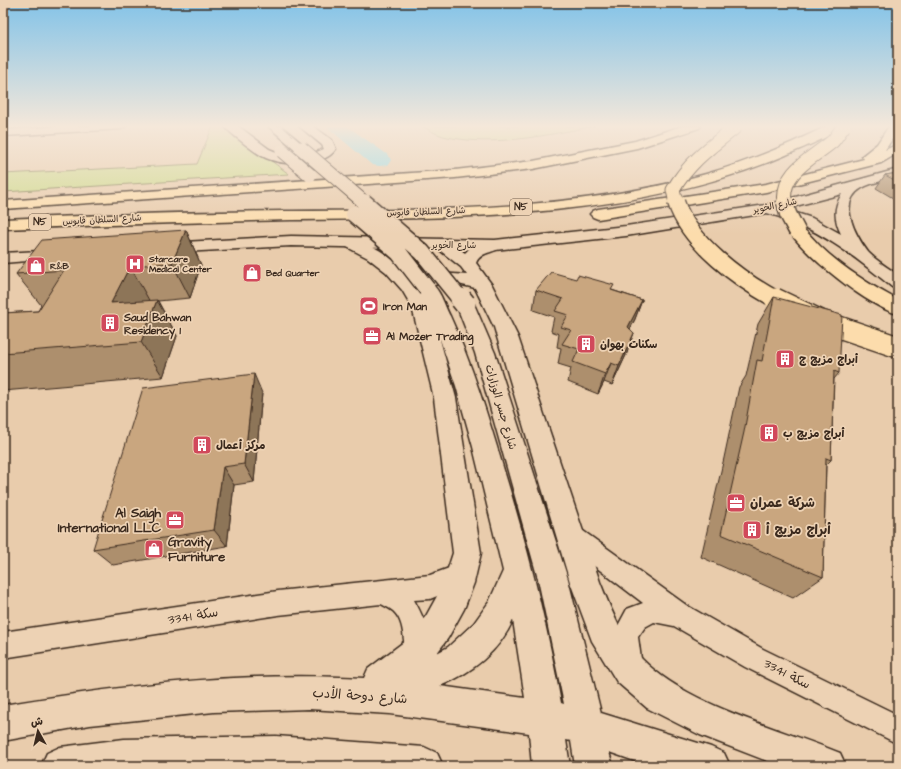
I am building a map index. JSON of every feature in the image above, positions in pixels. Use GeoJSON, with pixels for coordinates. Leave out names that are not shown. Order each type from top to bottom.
{"type":"FeatureCollection","features":[{"type":"Feature","properties":{"kind":"highway"},"geometry":{"type":"LineString","coordinates":[[3,199],[487,162]]}},
{"type":"Feature","properties":{"kind":"highway","name":"شارع السلطان قابوس"},"geometry":{"type":"LineString","coordinates":[[3,205],[455,174],[548,162]]}},
{"type":"Feature","properties":{"kind":"highway"},"geometry":{"type":"LineString","coordinates":[[692,162],[685,168],[673,190],[683,218],[701,241],[741,278],[782,303],[822,320],[898,347]]}},
{"type":"Feature","properties":{"kind":"highway","name":"شارع السلطان قابوس"},"geometry":{"type":"LineString","coordinates":[[3,224],[145,218],[440,212],[582,202],[712,176],[755,162]]}},
{"type":"Feature","properties":{"kind":"highway"},"geometry":{"type":"LineString","coordinates":[[805,162],[790,176],[784,189],[785,208],[796,231],[821,257],[850,279],[898,308]]}},
{"type":"Feature","properties":{"kind":"highway"},"geometry":{"type":"LineString","coordinates":[[854,165],[859,162]]}},
{"type":"Feature","properties":{"kind":"highway"},"geometry":{"type":"LineString","coordinates":[[78,221],[133,225],[237,227],[452,226],[524,222],[612,212],[766,188],[868,162]]}},
{"type":"Feature","properties":{"kind":"main road"},"geometry":{"type":"LineString","coordinates":[[295,162],[399,252],[421,292],[421,307],[445,398],[467,553],[463,574],[444,617],[405,663],[380,681]]}},
{"type":"Feature","properties":{"kind":"main road","name":"شارع جسر الوزارات"},"geometry":{"type":"LineString","coordinates":[[317,162],[422,252],[474,294],[485,353],[554,579],[587,726],[594,766]]}},
{"type":"Feature","properties":{"kind":"main road"},"geometry":{"type":"LineString","coordinates":[[353,244],[369,250],[381,258],[421,292]]}},
{"type":"Feature","properties":{"kind":"main road"},"geometry":{"type":"LineString","coordinates":[[443,245],[467,263]]}},
{"type":"Feature","properties":{"kind":"main road"},"geometry":{"type":"LineString","coordinates":[[474,294],[467,263],[470,255],[479,249],[495,245]]}},
{"type":"Feature","properties":{"kind":"main road"},"geometry":{"type":"LineString","coordinates":[[551,766],[546,718],[518,571],[505,516],[461,366],[439,312],[416,285],[438,278],[457,277],[474,294],[497,308],[508,337],[569,534],[603,630],[629,670],[659,696],[713,722],[827,766]]}},
{"type":"Feature","properties":{"kind":"main road"},"geometry":{"type":"LineString","coordinates":[[309,692],[437,671],[460,659],[485,634],[500,613],[518,571]]}},
{"type":"Feature","properties":{"kind":"main road","name":"شارع دوحة الأدب"},"geometry":{"type":"LineString","coordinates":[[3,723],[90,708],[214,695],[309,692],[390,697],[546,718],[587,726],[647,747],[711,766]]}},
{"type":"Feature","properties":{"kind":"main road"},"geometry":{"type":"LineString","coordinates":[[60,766],[124,757],[276,754],[424,766]]}},
{"type":"Feature","properties":{"kind":"street","name":"شارع الخوير"},"geometry":{"type":"LineString","coordinates":[[149,249],[291,241],[353,244],[495,245],[633,230],[766,209],[898,173]]}},
{"type":"Feature","properties":{"kind":"street"},"geometry":{"type":"LineString","coordinates":[[857,185],[848,192],[842,204],[843,217],[847,232],[864,256]]}},
{"type":"Feature","properties":{"kind":"street"},"geometry":{"type":"LineString","coordinates":[[766,209],[790,214],[820,226],[864,256],[898,283]]}},
{"type":"Feature","properties":{"kind":"street"},"geometry":{"type":"LineString","coordinates":[[3,258],[71,254]]}},
{"type":"Feature","properties":{"kind":"street","name":"سكة 3341"},"geometry":{"type":"LineString","coordinates":[[569,534],[677,614],[754,658],[898,730]]}},
{"type":"Feature","properties":{"kind":"street","name":"سكة 3341"},"geometry":{"type":"LineString","coordinates":[[3,645],[278,603],[430,588],[463,574]]}},
{"type":"Feature","properties":{"kind":"street"},"geometry":{"type":"LineString","coordinates":[[384,592],[403,604],[414,624],[417,650]]}},
{"type":"Feature","properties":{"kind":"street","name":"سكة 3341"},"geometry":{"type":"LineString","coordinates":[[629,670],[625,635],[636,618],[654,610],[677,614]]}},
{"type":"Feature","properties":{"kind":"green space"},"geometry":{"type":"Polygon","coordinates":[[[198,162],[273,162],[289,174],[3,192],[3,174],[197,164],[198,162]]]}},
{"type":"Feature","properties":{"kind":"building"},"geometry":{"type":"Polygon","coordinates":[[[898,173],[898,182],[885,175],[898,173]]]}},
{"type":"Feature","properties":{"kind":"building"},"geometry":{"type":"Polygon","coordinates":[[[186,230],[172,263],[130,266],[111,303],[157,300],[141,342],[3,353],[3,313],[38,311],[64,270],[16,274],[42,240],[186,230]]]}},
{"type":"Feature","properties":{"kind":"building","name":"سكنات بهوان"},"geometry":{"type":"Polygon","coordinates":[[[551,272],[576,279],[578,275],[614,285],[611,290],[642,300],[628,327],[634,333],[619,366],[611,363],[605,374],[573,362],[579,349],[562,344],[571,330],[561,327],[568,315],[555,311],[563,299],[536,290],[551,272]]]}},
{"type":"Feature","properties":{"kind":"building"},"geometry":{"type":"Polygon","coordinates":[[[774,297],[842,315],[839,373],[834,371],[831,460],[826,458],[823,577],[721,534],[744,432],[757,360],[762,361],[774,297]]]}},
{"type":"Feature","properties":{"kind":"building","name":"مركز أعمال"},"geometry":{"type":"Polygon","coordinates":[[[254,374],[244,464],[223,467],[214,530],[93,549],[143,388],[254,374]]]}},
{"type":"Feature","properties":{"kind":"place","name":"Starcare Medical Center"},"geometry":{"type":"Point","coordinates":[135,264]}},
{"type":"Feature","properties":{"kind":"place","name":"R&B"},"geometry":{"type":"Point","coordinates":[36,266]}},
{"type":"Feature","properties":{"kind":"place","name":"Bed Quarter"},"geometry":{"type":"Point","coordinates":[252,273]}},
{"type":"Feature","properties":{"kind":"place","name":"Iron Man"},"geometry":{"type":"Point","coordinates":[369,306]}},
{"type":"Feature","properties":{"kind":"place","name":"Saud Bahwan Residency 1"},"geometry":{"type":"Point","coordinates":[110,323]}},
{"type":"Feature","properties":{"kind":"place","name":"Al Mozer Trading"},"geometry":{"type":"Point","coordinates":[372,336]}},
{"type":"Feature","properties":{"kind":"place","name":"سكنات بهوان"},"geometry":{"type":"Point","coordinates":[586,344]}},
{"type":"Feature","properties":{"kind":"place","name":"أبراج مزيج ج"},"geometry":{"type":"Point","coordinates":[785,359]}},
{"type":"Feature","properties":{"kind":"place","name":"أبراج مزيج ب"},"geometry":{"type":"Point","coordinates":[769,433]}},
{"type":"Feature","properties":{"kind":"place","name":"مركز أعمال"},"geometry":{"type":"Point","coordinates":[202,445]}},
{"type":"Feature","properties":{"kind":"place","name":"شركة عمران"},"geometry":{"type":"Point","coordinates":[736,503]}},
{"type":"Feature","properties":{"kind":"place","name":"Al Saigh International LLC"},"geometry":{"type":"Point","coordinates":[175,520]}},
{"type":"Feature","properties":{"kind":"place","name":"أبراج مزيج أ"},"geometry":{"type":"Point","coordinates":[752,530]}},
{"type":"Feature","properties":{"kind":"place","name":"Gravity Furniture"},"geometry":{"type":"Point","coordinates":[154,549]}}]}
